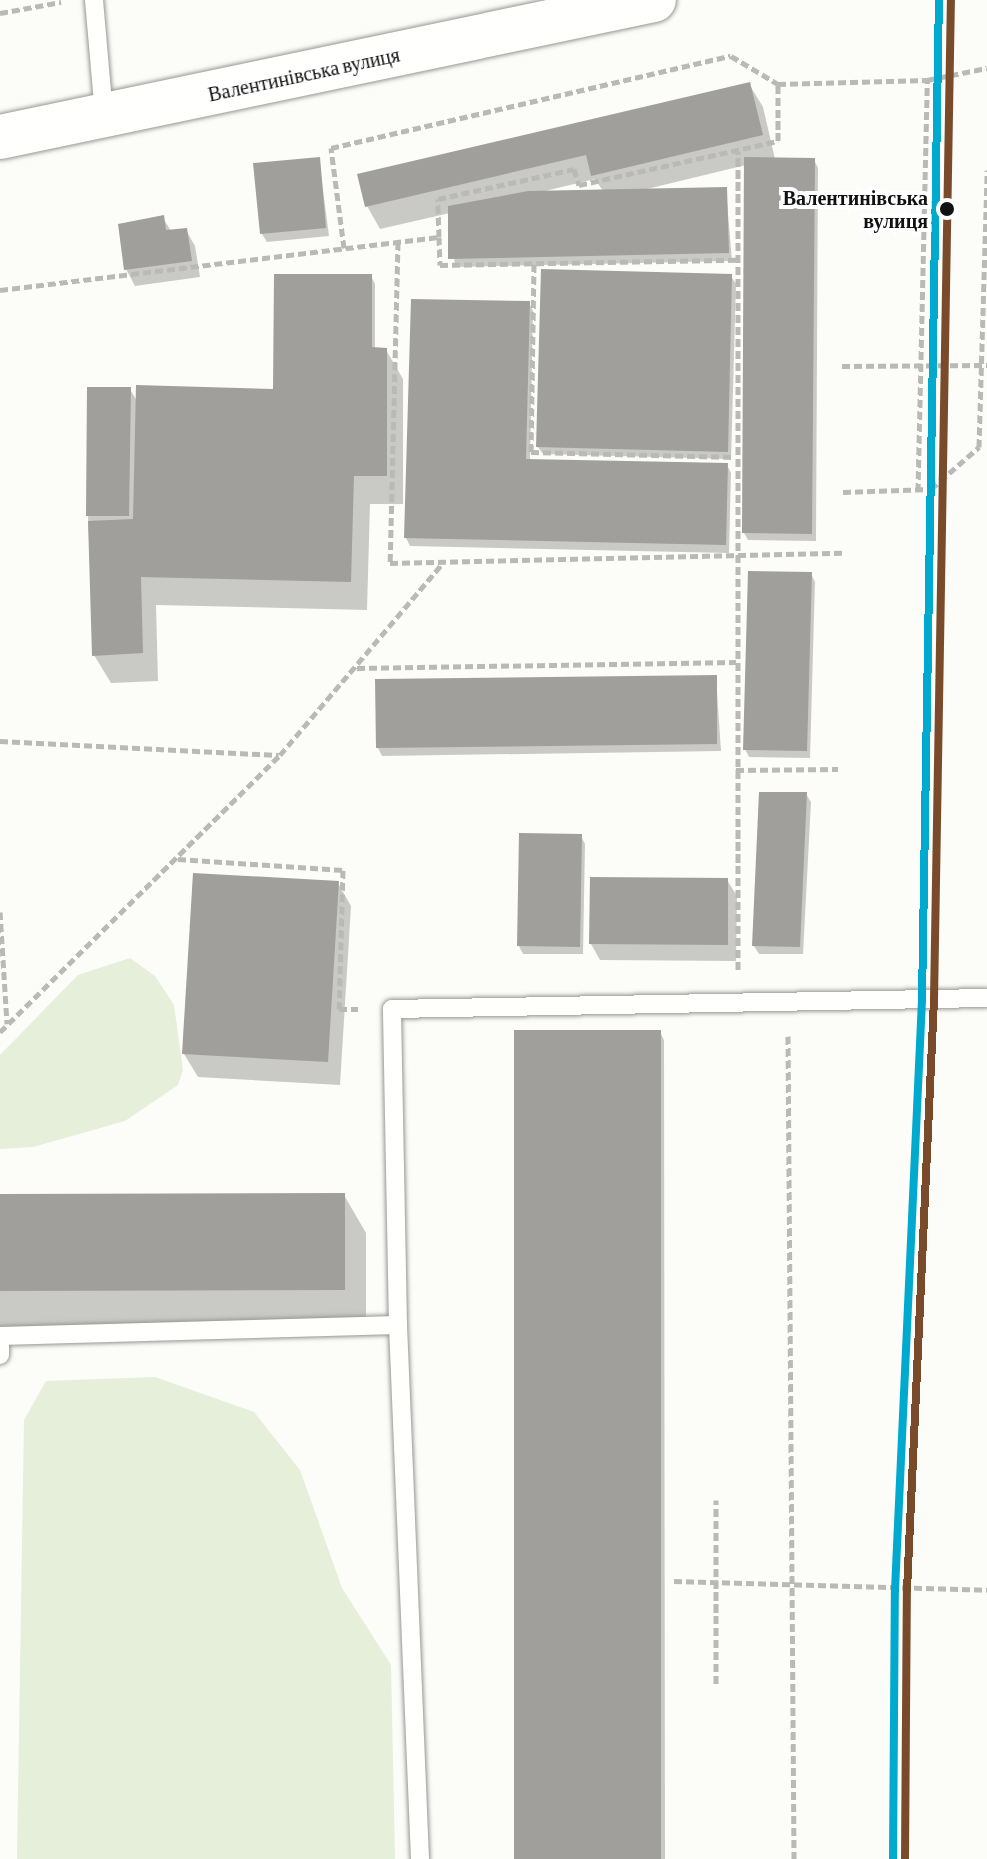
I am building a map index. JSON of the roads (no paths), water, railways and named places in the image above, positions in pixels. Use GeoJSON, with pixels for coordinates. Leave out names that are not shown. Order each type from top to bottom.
{"type":"FeatureCollection","features":[{"type":"Feature","properties":{"kind":"street","name":"Валентинівська вулиця"},"geometry":{"type":"LineString","coordinates":[[0,137],[654,0]]}},
{"type":"Feature","properties":{"kind":"lane"},"geometry":{"type":"LineString","coordinates":[[94,0],[105,117]]}},
{"type":"Feature","properties":{"kind":"lane"},"geometry":{"type":"LineString","coordinates":[[420,1859],[398,1325],[392,1009],[987,998]]}},
{"type":"Feature","properties":{"kind":"lane"},"geometry":{"type":"LineString","coordinates":[[0,1355],[0,1336],[398,1325]]}},
{"type":"Feature","properties":{"kind":"place","name":"Валентинівська вулиця"},"geometry":{"type":"Point","coordinates":[947,209]}}]}
